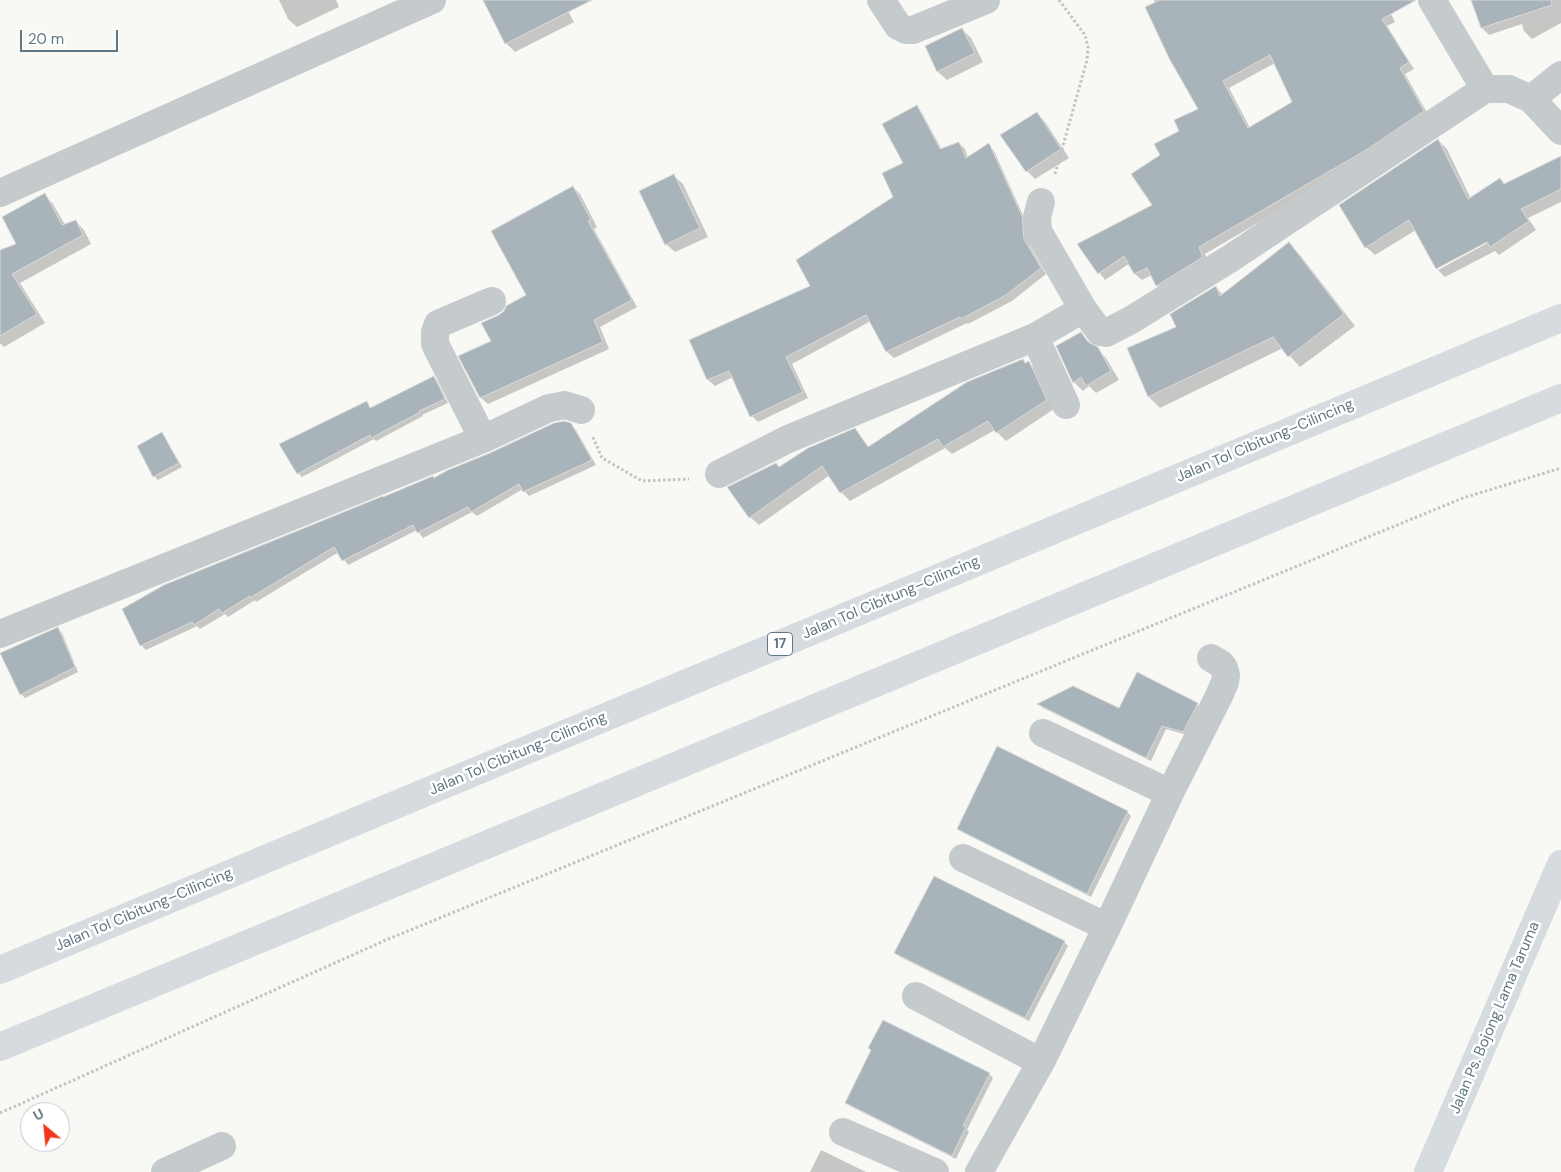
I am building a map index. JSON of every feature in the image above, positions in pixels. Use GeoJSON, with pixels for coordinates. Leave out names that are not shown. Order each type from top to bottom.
{"type":"FeatureCollection","features":[{"type":"Feature","properties":{"kind":"main road","name":"Jalan Tol Cibitung–Cilincing"},"geometry":{"type":"LineString","coordinates":[[0,970],[1561,318]]}},
{"type":"Feature","properties":{"kind":"main road"},"geometry":{"type":"LineString","coordinates":[[0,1047],[1561,398]]}},
{"type":"Feature","properties":{"kind":"main road","name":"Jalan Ps. Bojong Lama Taruma"},"geometry":{"type":"LineString","coordinates":[[1428,1172],[1561,864]]}},
{"type":"Feature","properties":{"kind":"street"},"geometry":{"type":"LineString","coordinates":[[0,193],[432,0]]}},
{"type":"Feature","properties":{"kind":"street"},"geometry":{"type":"LineString","coordinates":[[882,0],[898,26],[906,30],[913,30],[986,0]]}},
{"type":"Feature","properties":{"kind":"street"},"geometry":{"type":"LineString","coordinates":[[1432,0],[1485,88]]}},
{"type":"Feature","properties":{"kind":"street"},"geometry":{"type":"LineString","coordinates":[[1532,99],[1561,75]]}},
{"type":"Feature","properties":{"kind":"street"},"geometry":{"type":"LineString","coordinates":[[1041,202],[1037,216],[1038,231],[1083,309],[1100,332],[1106,333],[1131,320],[1231,258],[1485,88],[1509,89],[1532,99],[1561,131]]}},
{"type":"Feature","properties":{"kind":"street"},"geometry":{"type":"LineString","coordinates":[[483,439],[435,344],[434,332],[438,324],[492,301]]}},
{"type":"Feature","properties":{"kind":"street"},"geometry":{"type":"LineString","coordinates":[[719,474],[788,440],[1035,337],[1083,309]]}},
{"type":"Feature","properties":{"kind":"street"},"geometry":{"type":"LineString","coordinates":[[1035,337],[1066,405]]}},
{"type":"Feature","properties":{"kind":"street"},"geometry":{"type":"LineString","coordinates":[[0,634],[483,439],[549,408],[565,405],[581,410]]}},
{"type":"Feature","properties":{"kind":"street"},"geometry":{"type":"LineString","coordinates":[[979,1172],[1041,1062],[1225,682],[1224,668],[1211,658]]}},
{"type":"Feature","properties":{"kind":"street"},"geometry":{"type":"LineString","coordinates":[[1043,733],[1170,793]]}},
{"type":"Feature","properties":{"kind":"street"},"geometry":{"type":"LineString","coordinates":[[963,858],[1107,927]]}},
{"type":"Feature","properties":{"kind":"street"},"geometry":{"type":"LineString","coordinates":[[916,996],[1041,1062]]}},
{"type":"Feature","properties":{"kind":"street"},"geometry":{"type":"LineString","coordinates":[[843,1132],[935,1172]]}},
{"type":"Feature","properties":{"kind":"street"},"geometry":{"type":"LineString","coordinates":[[165,1172],[222,1146]]}},
{"type":"Feature","properties":{"kind":"path"},"geometry":{"type":"LineString","coordinates":[[1041,202],[1057,170],[1087,60],[1088,47],[1085,35],[1059,0]]}},
{"type":"Feature","properties":{"kind":"path"},"geometry":{"type":"LineString","coordinates":[[581,410],[602,458],[642,481],[682,481],[719,474]]}},
{"type":"Feature","properties":{"kind":"path"},"geometry":{"type":"LineString","coordinates":[[0,1113],[386,940],[1463,498],[1561,468]]}},
{"type":"Feature","properties":{"kind":"building"},"geometry":{"type":"Polygon","coordinates":[[[483,0],[592,0],[505,44],[483,0]]]}},
{"type":"Feature","properties":{"kind":"building"},"geometry":{"type":"Polygon","coordinates":[[[1160,0],[1416,0],[1382,19],[1409,62],[1400,68],[1424,111],[1366,150],[1199,247],[1203,257],[1156,286],[1147,268],[1134,274],[1124,256],[1098,274],[1077,244],[1152,205],[1131,174],[1160,155],[1154,144],[1179,131],[1174,120],[1198,109],[1169,58],[1145,7],[1160,0]],[[1270,55],[1223,81],[1248,128],[1292,102],[1270,55]]]}},
{"type":"Feature","properties":{"kind":"building"},"geometry":{"type":"Polygon","coordinates":[[[1471,0],[1551,0],[1552,5],[1481,28],[1471,0]]]}},
{"type":"Feature","properties":{"kind":"building"},"geometry":{"type":"Polygon","coordinates":[[[962,28],[975,53],[937,72],[925,46],[962,28]]]}},
{"type":"Feature","properties":{"kind":"building"},"geometry":{"type":"Polygon","coordinates":[[[917,105],[940,149],[959,142],[966,158],[989,143],[1022,216],[1024,239],[1041,268],[1006,295],[961,319],[960,317],[886,352],[866,315],[786,357],[803,392],[750,417],[729,371],[707,380],[689,340],[810,286],[796,260],[893,197],[882,173],[903,163],[882,124],[917,105]]]}},
{"type":"Feature","properties":{"kind":"building"},"geometry":{"type":"Polygon","coordinates":[[[1037,112],[1061,149],[1026,172],[1000,135],[1037,112]]]}},
{"type":"Feature","properties":{"kind":"building"},"geometry":{"type":"Polygon","coordinates":[[[1438,139],[1468,199],[1500,178],[1504,184],[1561,156],[1561,189],[1521,209],[1529,221],[1490,247],[1487,242],[1436,269],[1409,220],[1365,248],[1339,205],[1438,139]]]}},
{"type":"Feature","properties":{"kind":"building"},"geometry":{"type":"Polygon","coordinates":[[[674,174],[700,228],[665,245],[639,191],[674,174]]]}},
{"type":"Feature","properties":{"kind":"building"},"geometry":{"type":"Polygon","coordinates":[[[573,186],[591,220],[588,221],[632,300],[594,320],[603,342],[480,398],[458,356],[491,341],[481,323],[499,315],[506,306],[526,295],[491,231],[573,186]]]}},
{"type":"Feature","properties":{"kind":"building"},"geometry":{"type":"Polygon","coordinates":[[[45,193],[62,225],[76,220],[83,235],[12,274],[37,314],[0,336],[0,250],[16,244],[2,217],[45,193]]]}},
{"type":"Feature","properties":{"kind":"building"},"geometry":{"type":"Polygon","coordinates":[[[1289,242],[1344,314],[1288,357],[1273,337],[1148,397],[1127,348],[1176,327],[1170,314],[1216,286],[1220,296],[1289,242]]]}},
{"type":"Feature","properties":{"kind":"building"},"geometry":{"type":"Polygon","coordinates":[[[1081,332],[1088,342],[1098,347],[1111,371],[1086,386],[1081,377],[1073,383],[1056,346],[1081,332]]]}},
{"type":"Feature","properties":{"kind":"building"},"geometry":{"type":"Polygon","coordinates":[[[1023,359],[1025,363],[1029,361],[1047,400],[996,433],[988,421],[943,447],[938,439],[840,493],[822,466],[749,518],[727,487],[776,463],[779,467],[808,448],[855,428],[868,447],[967,382],[1023,359]]]}},
{"type":"Feature","properties":{"kind":"building"},"geometry":{"type":"Polygon","coordinates":[[[434,376],[445,399],[419,411],[371,438],[370,435],[297,474],[279,444],[367,401],[370,408],[434,376]]]}},
{"type":"Feature","properties":{"kind":"building"},"geometry":{"type":"Polygon","coordinates":[[[564,421],[571,423],[592,460],[523,492],[519,484],[471,512],[468,507],[417,533],[413,525],[342,561],[334,547],[222,613],[219,609],[194,625],[192,622],[140,646],[122,609],[164,585],[433,476],[434,478],[554,423],[564,421]]]}},
{"type":"Feature","properties":{"kind":"building"},"geometry":{"type":"Polygon","coordinates":[[[162,432],[179,463],[153,477],[137,446],[162,432]]]}},
{"type":"Feature","properties":{"kind":"building"},"geometry":{"type":"Polygon","coordinates":[[[58,627],[75,667],[20,695],[0,653],[58,627]]]}},
{"type":"Feature","properties":{"kind":"building"},"geometry":{"type":"Polygon","coordinates":[[[1137,672],[1198,703],[1183,732],[1162,726],[1146,758],[1037,704],[1073,686],[1119,708],[1137,672]]]}},
{"type":"Feature","properties":{"kind":"building"},"geometry":{"type":"Polygon","coordinates":[[[997,746],[1128,811],[1087,894],[957,829],[997,746]]]}},
{"type":"Feature","properties":{"kind":"building"},"geometry":{"type":"Polygon","coordinates":[[[934,876],[1065,941],[1025,1018],[894,953],[934,876]]]}},
{"type":"Feature","properties":{"kind":"building"},"geometry":{"type":"Polygon","coordinates":[[[883,1020],[990,1073],[963,1126],[966,1127],[952,1156],[845,1103],[871,1050],[868,1048],[883,1020]]]}}]}
